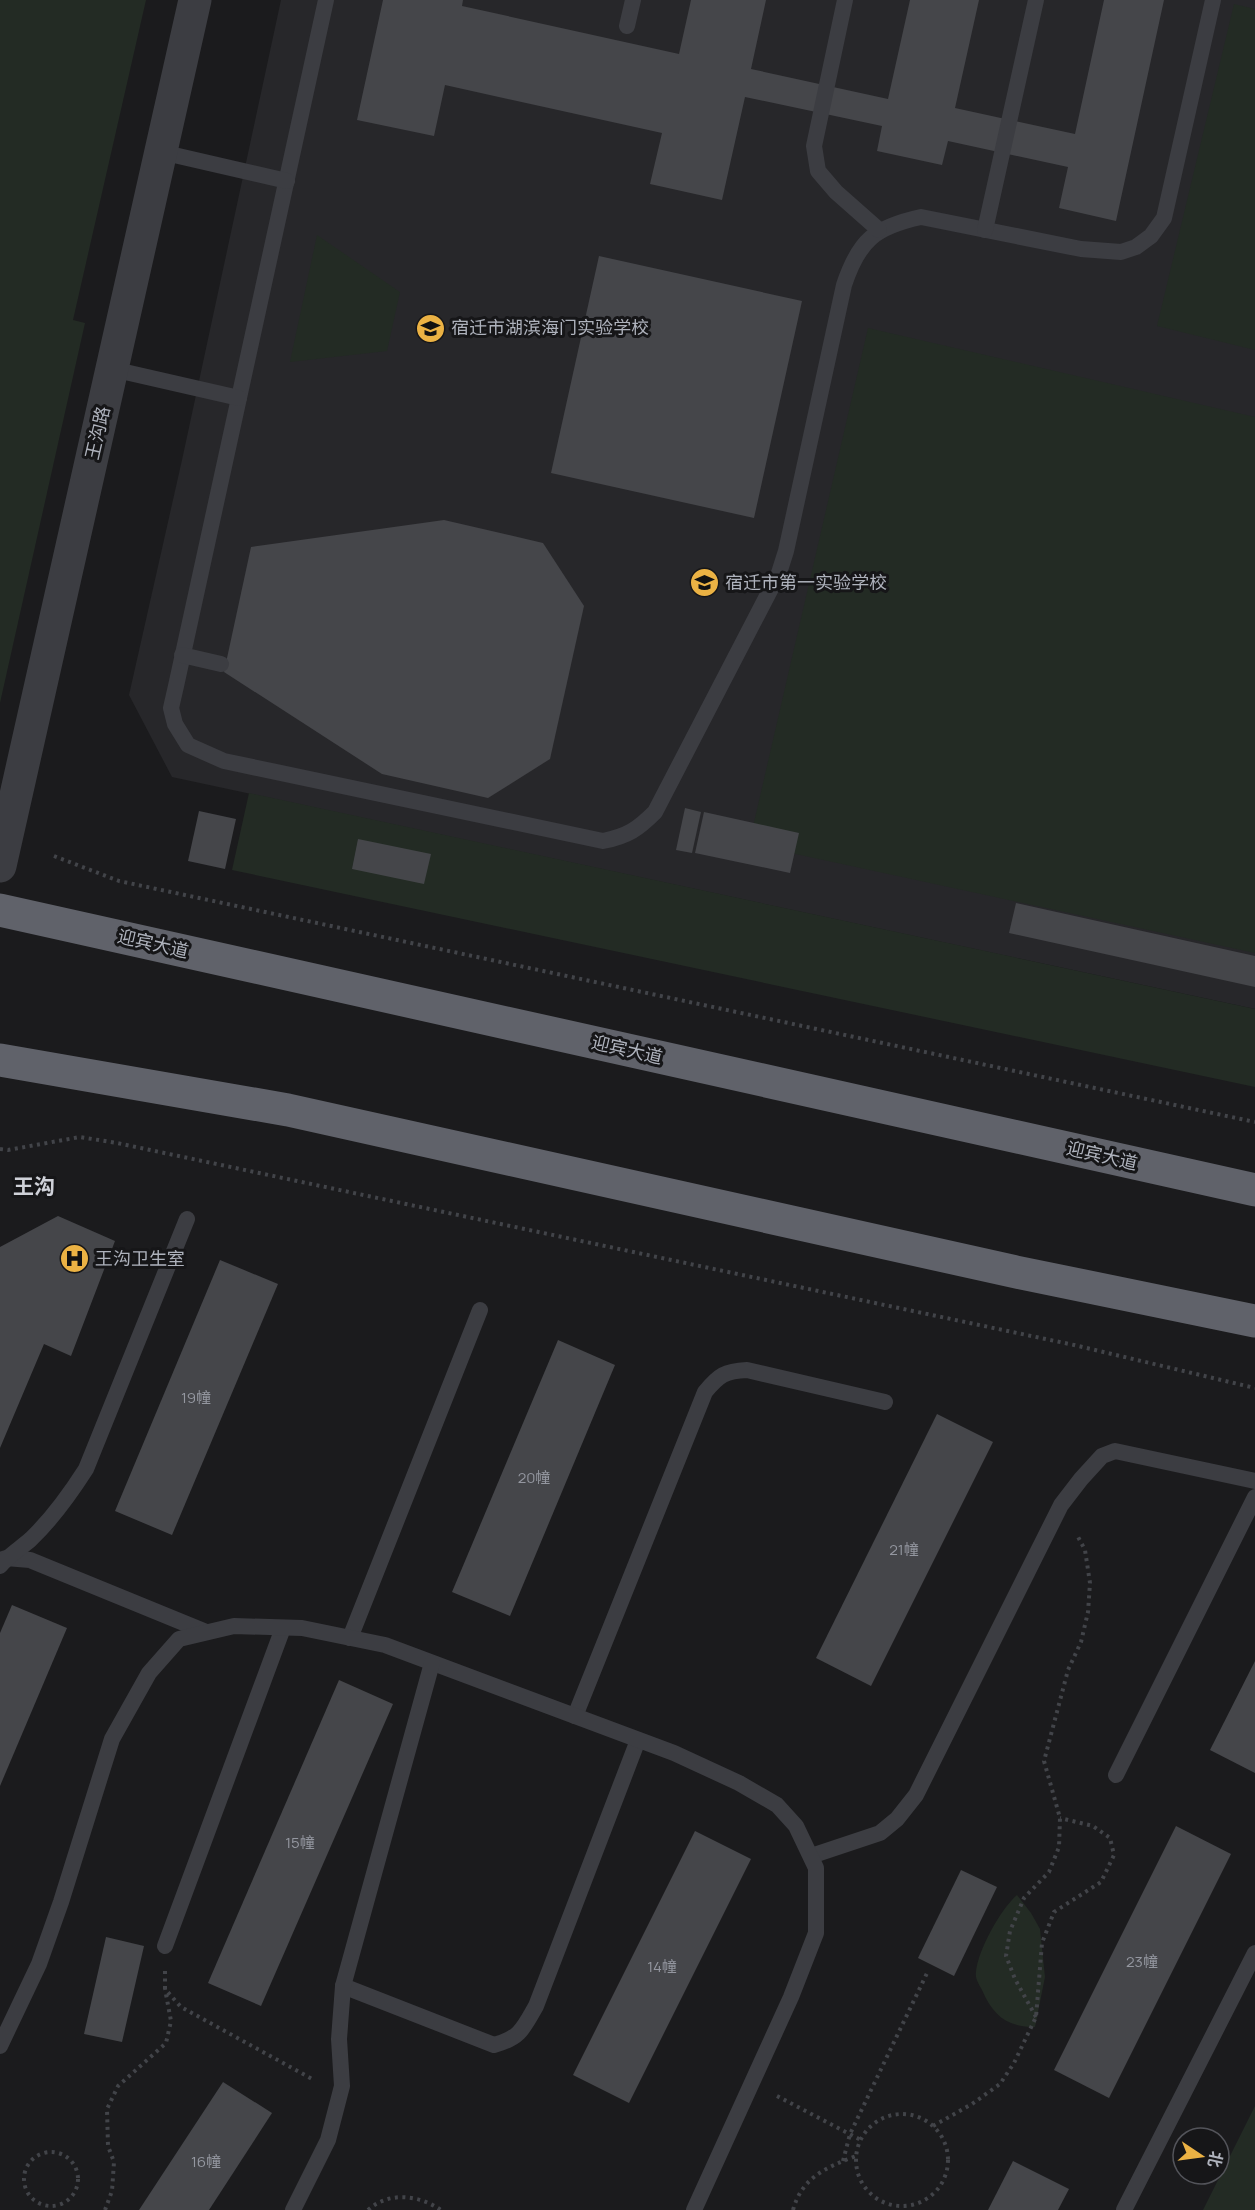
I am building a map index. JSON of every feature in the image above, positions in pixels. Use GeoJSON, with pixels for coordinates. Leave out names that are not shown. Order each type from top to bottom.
{"type":"FeatureCollection","features":[{"type":"Feature","properties":{"kind":"highway","name":"迎宾大道"},"geometry":{"type":"LineString","coordinates":[[0,910],[1255,1191]]}},
{"type":"Feature","properties":{"kind":"highway"},"geometry":{"type":"LineString","coordinates":[[0,1060],[288,1110],[1016,1272],[1255,1322]]}},
{"type":"Feature","properties":{"kind":"street","name":"王沟路"},"geometry":{"type":"LineString","coordinates":[[0,866],[195,0]]}},
{"type":"Feature","properties":{"kind":"lane"},"geometry":{"type":"LineString","coordinates":[[326,0],[182,655],[171,708],[175,724],[188,745],[224,761],[603,841],[619,838],[638,829],[655,812],[778,573],[786,550],[844,285],[852,262],[863,245],[879,230],[921,217],[1099,252],[1121,252],[1136,247],[1151,236],[1164,218],[1213,0]]}},
{"type":"Feature","properties":{"kind":"lane"},"geometry":{"type":"LineString","coordinates":[[627,26],[633,0]]}},
{"type":"Feature","properties":{"kind":"lane"},"geometry":{"type":"LineString","coordinates":[[845,0],[814,146],[818,171],[836,192],[879,230]]}},
{"type":"Feature","properties":{"kind":"lane"},"geometry":{"type":"LineString","coordinates":[[985,230],[1036,0]]}},
{"type":"Feature","properties":{"kind":"lane"},"geometry":{"type":"LineString","coordinates":[[161,152],[286,181]]}},
{"type":"Feature","properties":{"kind":"lane"},"geometry":{"type":"LineString","coordinates":[[112,369],[239,398]]}},
{"type":"Feature","properties":{"kind":"lane"},"geometry":{"type":"LineString","coordinates":[[182,655],[221,664]]}},
{"type":"Feature","properties":{"kind":"lane"},"geometry":{"type":"LineString","coordinates":[[2,1562],[31,1539],[67,1499],[86,1469],[187,1219]]}},
{"type":"Feature","properties":{"kind":"lane"},"geometry":{"type":"LineString","coordinates":[[350,1638],[480,1310]]}},
{"type":"Feature","properties":{"kind":"lane"},"geometry":{"type":"LineString","coordinates":[[574,1716],[705,1392],[716,1379],[730,1371],[747,1370],[885,1402]]}},
{"type":"Feature","properties":{"kind":"lane"},"geometry":{"type":"LineString","coordinates":[[811,1857],[880,1833],[897,1819],[916,1795],[1061,1505],[1102,1456],[1115,1451],[1255,1481]]}},
{"type":"Feature","properties":{"kind":"lane"},"geometry":{"type":"LineString","coordinates":[[1116,1775],[1255,1497]]}},
{"type":"Feature","properties":{"kind":"lane"},"geometry":{"type":"LineString","coordinates":[[2,1562],[30,1560],[206,1632]]}},
{"type":"Feature","properties":{"kind":"lane"},"geometry":{"type":"LineString","coordinates":[[0,2046],[39,1964],[112,1739],[149,1673],[179,1639],[234,1626],[302,1628],[385,1645],[674,1753],[739,1783],[777,1805],[796,1826],[816,1868],[816,1933],[791,1997],[694,2210]]}},
{"type":"Feature","properties":{"kind":"lane"},"geometry":{"type":"LineString","coordinates":[[165,1946],[284,1628]]}},
{"type":"Feature","properties":{"kind":"lane"},"geometry":{"type":"LineString","coordinates":[[293,2210],[328,2140],[340,2094],[342,2086],[339,2038],[342,1986],[432,1663]]}},
{"type":"Feature","properties":{"kind":"lane"},"geometry":{"type":"LineString","coordinates":[[342,1986],[494,2045],[512,2040],[525,2026],[536,2006],[638,1740]]}},
{"type":"Feature","properties":{"kind":"lane"},"geometry":{"type":"LineString","coordinates":[[1124,2210],[1255,1953]]}},
{"type":"Feature","properties":{"kind":"path"},"geometry":{"type":"LineString","coordinates":[[54,856],[119,881],[1255,1122]]}},
{"type":"Feature","properties":{"kind":"path"},"geometry":{"type":"LineString","coordinates":[[0,1149],[8,1150],[80,1137],[117,1143],[1063,1343],[1255,1388]]}},
{"type":"Feature","properties":{"kind":"path"},"geometry":{"type":"LineString","coordinates":[[1036,2017],[1015,1979],[1006,1956],[1010,1931],[1024,1898],[1049,1872],[1059,1847],[1060,1818],[1044,1761],[1068,1670],[1081,1642],[1088,1612],[1090,1583],[1085,1550],[1061,1505]]}},
{"type":"Feature","properties":{"kind":"path"},"geometry":{"type":"LineString","coordinates":[[933,2126],[972,2104],[1000,2084],[1014,2063],[1036,2017],[1042,1942],[1054,1912],[1101,1882],[1114,1855],[1110,1838],[1092,1826],[1060,1818]]}},
{"type":"Feature","properties":{"kind":"path"},"geometry":{"type":"LineString","coordinates":[[105,2210],[112,2191],[114,2162],[108,2146],[107,2109],[118,2086],[166,2043],[171,2021],[165,1989],[165,1946]]}},
{"type":"Feature","properties":{"kind":"path"},"geometry":{"type":"LineString","coordinates":[[843,2161],[850,2134],[928,1971]]}},
{"type":"Feature","properties":{"kind":"path"},"geometry":{"type":"LineString","coordinates":[[165,1989],[181,2007],[340,2094]]}},
{"type":"Feature","properties":{"kind":"path"},"geometry":{"type":"LineString","coordinates":[[753,2083],[861,2140]]}},
{"type":"Feature","properties":{"kind":"path"},"geometry":{"type":"LineString","coordinates":[[906,2114],[920,2118],[933,2126],[943,2139],[947,2153],[947,2168],[943,2182],[934,2194],[914,2207],[891,2206],[877,2200],[858,2176],[856,2156],[865,2132],[876,2121],[890,2115],[906,2114]]}},
{"type":"Feature","properties":{"kind":"path"},"geometry":{"type":"LineString","coordinates":[[59,2153],[67,2157],[77,2171],[79,2180],[72,2197],[57,2206],[38,2203],[31,2198],[24,2182],[24,2173],[28,2165],[42,2154],[59,2153]]}},
{"type":"Feature","properties":{"kind":"path"},"geometry":{"type":"LineString","coordinates":[[793,2210],[797,2197],[808,2182],[828,2167],[856,2156]]}},
{"type":"Feature","properties":{"kind":"path"},"geometry":{"type":"LineString","coordinates":[[368,2210],[390,2198],[410,2197],[429,2202],[441,2210]]}},
{"type":"Feature","properties":{"kind":"path"},"geometry":{"type":"LineString","coordinates":[[35,2210],[38,2203]]}},
{"type":"Feature","properties":{"kind":"shaded area"},"geometry":{"type":"Polygon","coordinates":[[[0,0],[146,0],[73,320],[85,323],[0,703],[0,0]]]}},
{"type":"Feature","properties":{"kind":"shaded area","name":"宿迁市第一实验学校"},"geometry":{"type":"Polygon","coordinates":[[[281,0],[1255,0],[1255,1009],[172,777],[129,695],[281,0]]]}},
{"type":"Feature","properties":{"kind":"shaded area"},"geometry":{"type":"Polygon","coordinates":[[[1234,4],[1255,9],[1255,350],[1157,326],[1234,4]]]}},
{"type":"Feature","properties":{"kind":"shaded area"},"geometry":{"type":"Polygon","coordinates":[[[317,235],[400,292],[387,351],[290,362],[317,235]]]}},
{"type":"Feature","properties":{"kind":"shaded area"},"geometry":{"type":"Polygon","coordinates":[[[868,328],[1255,417],[1255,953],[749,844],[868,328]]]}},
{"type":"Feature","properties":{"kind":"shaded area"},"geometry":{"type":"Polygon","coordinates":[[[249,793],[1255,1009],[1255,1087],[232,870],[249,793]]]}},
{"type":"Feature","properties":{"kind":"shaded area"},"geometry":{"type":"Polygon","coordinates":[[[1017,1895],[1040,1929],[1045,1977],[1035,2027],[1016,2025],[996,2013],[986,1999],[976,1977],[981,1953],[991,1931],[1017,1895]]]}},
{"type":"Feature","properties":{"kind":"shaded area"},"geometry":{"type":"Polygon","coordinates":[[[1255,2106],[1255,2210],[1203,2210],[1215,2186],[1231,2186],[1231,2154],[1255,2106]]]}},
{"type":"Feature","properties":{"kind":"building"},"geometry":{"type":"Polygon","coordinates":[[[383,0],[463,0],[462,6],[679,54],[691,0],[766,0],[751,69],[888,99],[910,0],[979,0],[955,108],[1075,134],[1104,0],[1164,0],[1116,221],[1059,208],[1068,167],[948,141],[942,165],[877,151],[882,126],[745,97],[722,200],[650,184],[662,133],[445,85],[434,136],[357,120],[383,0]]]}},
{"type":"Feature","properties":{"kind":"building"},"geometry":{"type":"Polygon","coordinates":[[[599,256],[802,301],[754,518],[551,473],[599,256]]]}},
{"type":"Feature","properties":{"kind":"building"},"geometry":{"type":"Polygon","coordinates":[[[444,520],[543,543],[584,606],[550,759],[488,798],[382,774],[224,672],[251,547],[444,520]]]}},
{"type":"Feature","properties":{"kind":"building"},"geometry":{"type":"Polygon","coordinates":[[[685,808],[701,812],[692,853],[676,850],[685,808]]]}},
{"type":"Feature","properties":{"kind":"building"},"geometry":{"type":"Polygon","coordinates":[[[199,811],[236,819],[225,869],[188,861],[199,811]]]}},
{"type":"Feature","properties":{"kind":"building"},"geometry":{"type":"Polygon","coordinates":[[[704,812],[799,833],[790,873],[695,853],[704,812]]]}},
{"type":"Feature","properties":{"kind":"building"},"geometry":{"type":"Polygon","coordinates":[[[358,839],[431,854],[424,884],[352,869],[358,839]]]}},
{"type":"Feature","properties":{"kind":"building"},"geometry":{"type":"Polygon","coordinates":[[[1016,903],[1255,956],[1255,987],[1009,933],[1016,903]]]}},
{"type":"Feature","properties":{"kind":"building"},"geometry":{"type":"Polygon","coordinates":[[[58,1216],[115,1241],[71,1356],[44,1344],[0,1448],[0,1247],[58,1216]]]}},
{"type":"Feature","properties":{"kind":"building"},"geometry":{"type":"Polygon","coordinates":[[[220,1260],[278,1284],[172,1535],[115,1511],[220,1260]]]}},
{"type":"Feature","properties":{"kind":"building"},"geometry":{"type":"Polygon","coordinates":[[[558,1340],[615,1365],[510,1616],[452,1592],[558,1340]]]}},
{"type":"Feature","properties":{"kind":"building"},"geometry":{"type":"Polygon","coordinates":[[[937,1414],[993,1442],[871,1686],[816,1658],[937,1414]]]}},
{"type":"Feature","properties":{"kind":"building"},"geometry":{"type":"Polygon","coordinates":[[[12,1605],[67,1628],[0,1786],[0,1633],[12,1605]]]}},
{"type":"Feature","properties":{"kind":"building"},"geometry":{"type":"Polygon","coordinates":[[[1255,1661],[1255,1773],[1210,1750],[1255,1661]]]}},
{"type":"Feature","properties":{"kind":"building"},"geometry":{"type":"Polygon","coordinates":[[[339,1680],[393,1704],[261,2006],[208,1983],[339,1680]]]}},
{"type":"Feature","properties":{"kind":"building"},"geometry":{"type":"Polygon","coordinates":[[[1176,1826],[1231,1854],[1109,2098],[1054,2070],[1176,1826]]]}},
{"type":"Feature","properties":{"kind":"building"},"geometry":{"type":"Polygon","coordinates":[[[695,1831],[751,1859],[629,2103],[573,2075],[695,1831]]]}},
{"type":"Feature","properties":{"kind":"building"},"geometry":{"type":"Polygon","coordinates":[[[961,1870],[997,1887],[954,1976],[918,1958],[961,1870]]]}},
{"type":"Feature","properties":{"kind":"building"},"geometry":{"type":"Polygon","coordinates":[[[106,1937],[144,1946],[122,2042],[84,2034],[106,1937]]]}},
{"type":"Feature","properties":{"kind":"building"},"geometry":{"type":"Polygon","coordinates":[[[223,2082],[272,2113],[209,2210],[139,2210],[223,2082]]]}},
{"type":"Feature","properties":{"kind":"building"},"geometry":{"type":"Polygon","coordinates":[[[1013,2161],[1069,2189],[1058,2210],[988,2210],[1013,2161]]]}},
{"type":"Feature","properties":{"kind":"place","name":"宿迁市湖滨海门实验学校"},"geometry":{"type":"Point","coordinates":[430,328]}},
{"type":"Feature","properties":{"kind":"place","name":"宿迁市第一实验学校"},"geometry":{"type":"Point","coordinates":[704,583]}},
{"type":"Feature","properties":{"kind":"place","name":"王沟卫生室"},"geometry":{"type":"Point","coordinates":[74,1259]}},
{"type":"Feature","properties":{"kind":"district","name":"王沟"},"geometry":{"type":"Point","coordinates":[34,1187]}}]}
